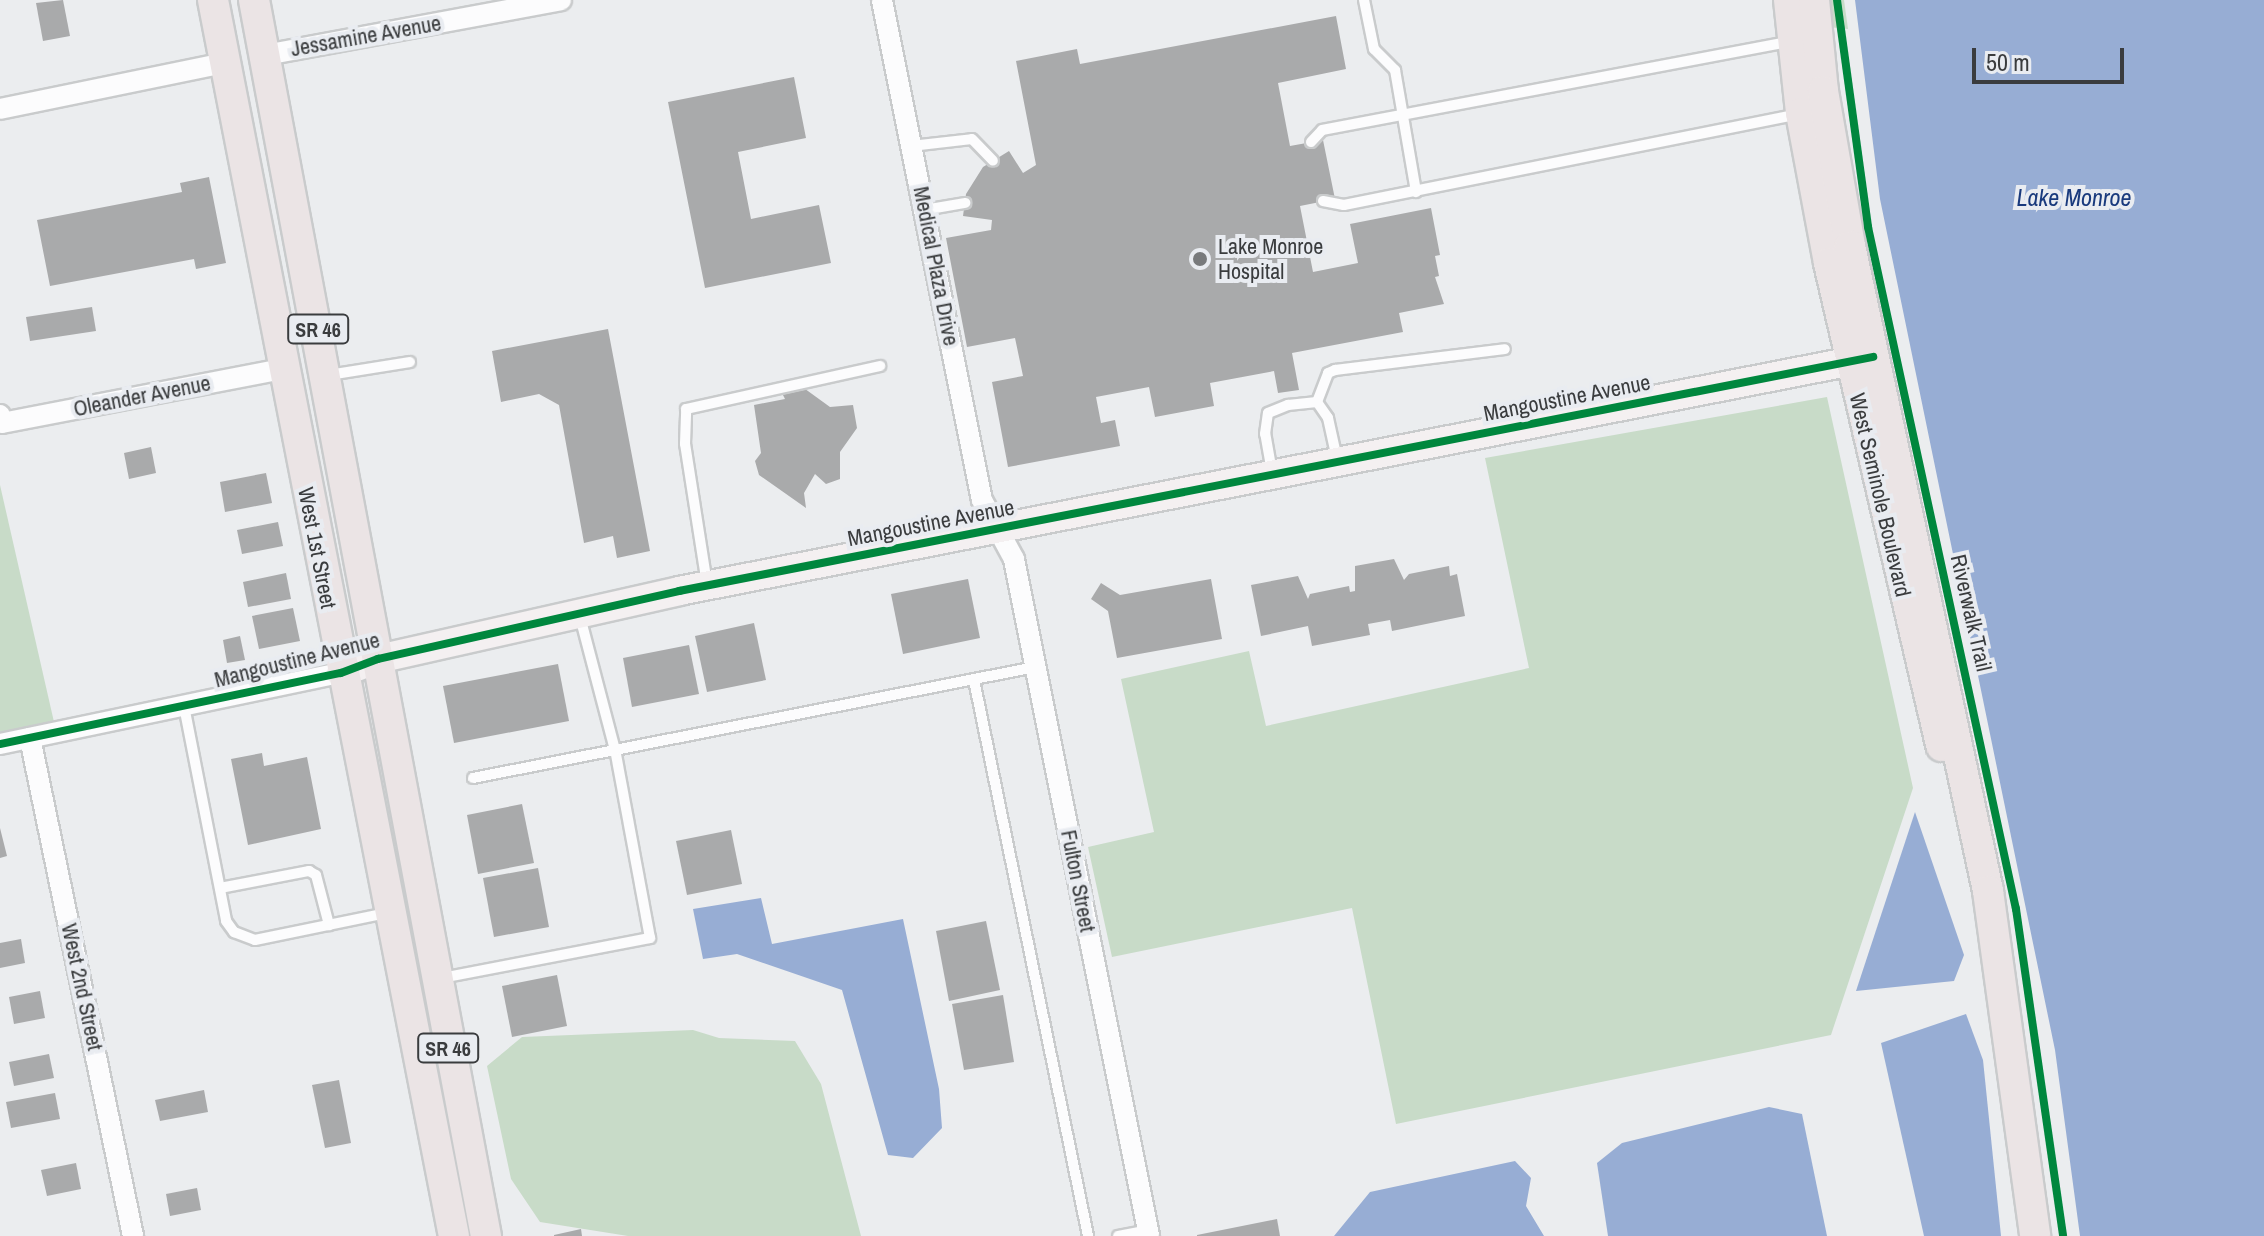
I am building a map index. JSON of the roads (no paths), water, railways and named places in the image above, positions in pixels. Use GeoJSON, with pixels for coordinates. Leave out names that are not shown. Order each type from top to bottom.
{"type":"FeatureCollection","features":[{"type":"Feature","properties":{"kind":"main road","name":"West 1st Street"},"geometry":{"type":"LineString","coordinates":[[213,0],[341,673],[454,1236]]}},
{"type":"Feature","properties":{"kind":"main road"},"geometry":{"type":"LineString","coordinates":[[228,0],[232,21],[265,55]]}},
{"type":"Feature","properties":{"kind":"main road","name":"West 1st Street"},"geometry":{"type":"LineString","coordinates":[[254,0],[327,375],[436,979],[486,1236]]}},
{"type":"Feature","properties":{"kind":"main road","name":"West Seminole Boulevard"},"geometry":{"type":"LineString","coordinates":[[1789,0],[1801,113],[1861,359],[2000,985],[2035,1236]]}},
{"type":"Feature","properties":{"kind":"main road","name":"West Seminole Boulevard"},"geometry":{"type":"LineString","coordinates":[[1814,0],[1822,81],[1861,359]]}},
{"type":"Feature","properties":{"kind":"main road"},"geometry":{"type":"LineString","coordinates":[[225,63],[250,85],[261,122],[285,157]]}},
{"type":"Feature","properties":{"kind":"street","name":"Jessamine Avenue"},"geometry":{"type":"LineString","coordinates":[[265,55],[561,0]]}},
{"type":"Feature","properties":{"kind":"street","name":"Medical Plaza Drive"},"geometry":{"type":"LineString","coordinates":[[882,0],[982,500],[1000,528]]}},
{"type":"Feature","properties":{"kind":"street"},"geometry":{"type":"LineString","coordinates":[[0,109],[225,63]]}},
{"type":"Feature","properties":{"kind":"street","name":"Mangoustine Avenue"},"geometry":{"type":"LineString","coordinates":[[0,744],[341,673],[378,659],[707,586],[1861,359]]}},
{"type":"Feature","properties":{"kind":"street","name":"Oleander Avenue"},"geometry":{"type":"LineString","coordinates":[[1,419],[283,369]]}},
{"type":"Feature","properties":{"kind":"street","name":"Fulton Street"},"geometry":{"type":"LineString","coordinates":[[1000,528],[1014,559],[1148,1233]]}},
{"type":"Feature","properties":{"kind":"street","name":"West 2nd Street"},"geometry":{"type":"LineString","coordinates":[[30,738],[133,1236]]}},
{"type":"Feature","properties":{"kind":"lane"},"geometry":{"type":"LineString","coordinates":[[1364,0],[1374,49],[1395,70],[1416,192]]}},
{"type":"Feature","properties":{"kind":"lane"},"geometry":{"type":"LineString","coordinates":[[1311,142],[1322,130],[1792,41],[1822,81],[1801,113],[1416,192],[1338,206],[1323,201]]}},
{"type":"Feature","properties":{"kind":"lane"},"geometry":{"type":"LineString","coordinates":[[911,146],[972,139],[993,161]]}},
{"type":"Feature","properties":{"kind":"lane"},"geometry":{"type":"LineString","coordinates":[[924,210],[965,203]]}},
{"type":"Feature","properties":{"kind":"lane"},"geometry":{"type":"LineString","coordinates":[[1317,402],[1328,373],[1335,370],[1505,349]]}},
{"type":"Feature","properties":{"kind":"lane"},"geometry":{"type":"LineString","coordinates":[[327,375],[410,362]]}},
{"type":"Feature","properties":{"kind":"lane"},"geometry":{"type":"LineString","coordinates":[[707,586],[684,436],[686,409],[880,366]]}},
{"type":"Feature","properties":{"kind":"lane"},"geometry":{"type":"LineString","coordinates":[[1317,402],[1328,418],[1338,461]]}},
{"type":"Feature","properties":{"kind":"lane"},"geometry":{"type":"LineString","coordinates":[[1272,473],[1265,434],[1268,413],[1317,402]]}},
{"type":"Feature","properties":{"kind":"lane"},"geometry":{"type":"LineString","coordinates":[[436,979],[650,938],[615,750],[579,615]]}},
{"type":"Feature","properties":{"kind":"lane"},"geometry":{"type":"LineString","coordinates":[[473,778],[1035,667]]}},
{"type":"Feature","properties":{"kind":"lane"},"geometry":{"type":"LineString","coordinates":[[974,680],[1088,1236]]}},
{"type":"Feature","properties":{"kind":"lane"},"geometry":{"type":"LineString","coordinates":[[184,706],[226,921],[234,932],[255,940],[390,913]]}},
{"type":"Feature","properties":{"kind":"lane"},"geometry":{"type":"LineString","coordinates":[[220,888],[309,871],[316,875],[329,925]]}},
{"type":"Feature","properties":{"kind":"lane"},"geometry":{"type":"LineString","coordinates":[[1118,1236],[1148,1233]]}},
{"type":"Feature","properties":{"kind":"water","name":"Lake Monroe"},"geometry":{"type":"Polygon","coordinates":[[[1855,0],[2264,0],[2264,1236],[2080,1236],[2055,1050],[1880,199],[1855,0]]]}},
{"type":"Feature","properties":{"kind":"water"},"geometry":{"type":"Polygon","coordinates":[[[1915,812],[1964,955],[1954,981],[1856,991],[1915,812]]]}},
{"type":"Feature","properties":{"kind":"water"},"geometry":{"type":"Polygon","coordinates":[[[761,898],[772,944],[903,919],[939,1089],[942,1128],[913,1158],[888,1155],[842,990],[737,954],[703,959],[693,909],[761,898]]]}},
{"type":"Feature","properties":{"kind":"water"},"geometry":{"type":"Polygon","coordinates":[[[1966,1014],[1983,1060],[2001,1236],[1924,1236],[1881,1043],[1966,1014]]]}},
{"type":"Feature","properties":{"kind":"water"},"geometry":{"type":"Polygon","coordinates":[[[1769,1107],[1802,1114],[1827,1236],[1608,1236],[1597,1163],[1622,1143],[1769,1107]]]}},
{"type":"Feature","properties":{"kind":"water"},"geometry":{"type":"Polygon","coordinates":[[[1515,1161],[1531,1178],[1526,1206],[1544,1236],[1334,1236],[1370,1192],[1515,1161]]]}},
{"type":"Feature","properties":{"kind":"place","name":"Lake Monroe Hospital"},"geometry":{"type":"Point","coordinates":[1200,259]}}]}
